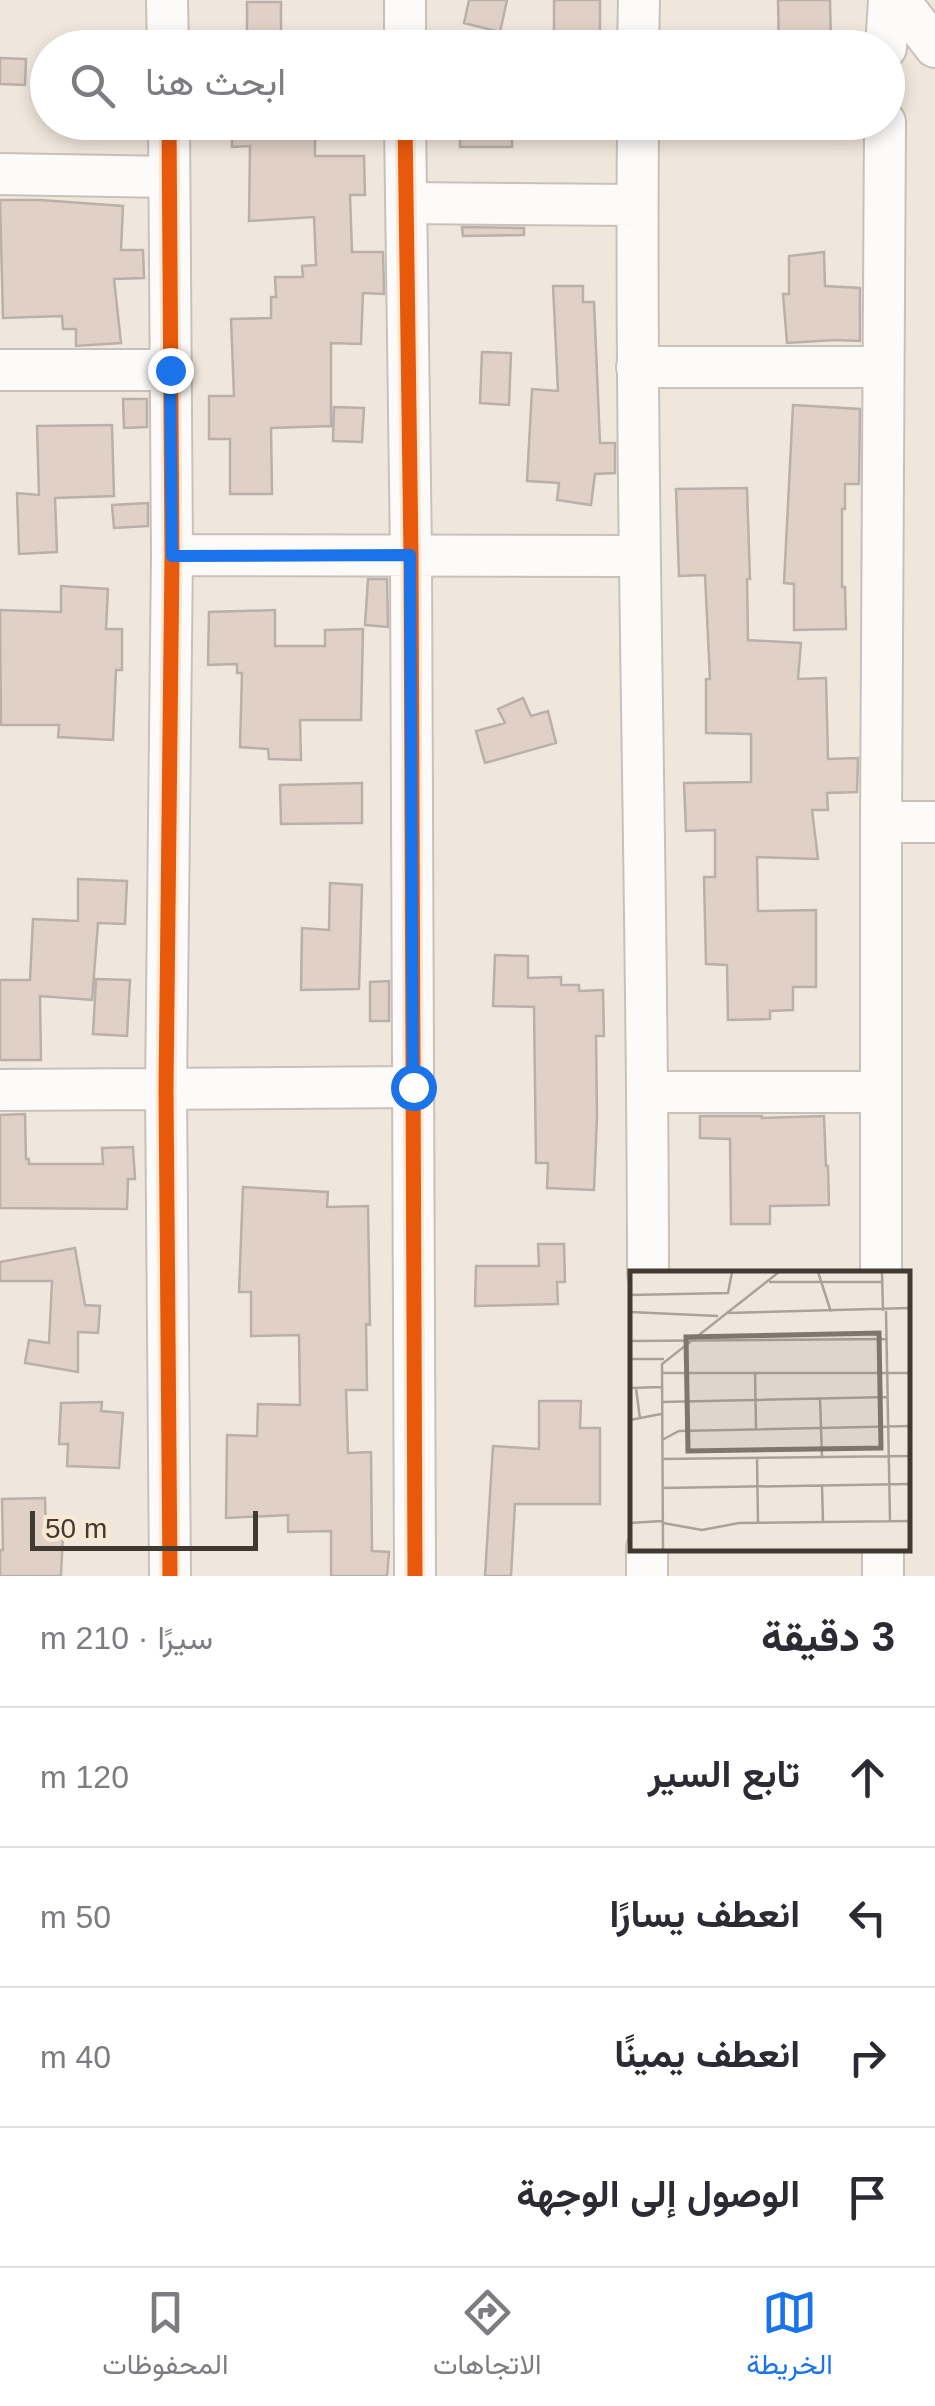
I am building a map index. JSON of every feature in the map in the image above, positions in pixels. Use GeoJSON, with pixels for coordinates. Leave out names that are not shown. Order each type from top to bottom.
{"type":"FeatureCollection","features":[{"type":"Feature","properties":{"kind":"street"},"geometry":{"type":"LineString","coordinates":[[167,0],[168,30]]}},
{"type":"Feature","properties":{"kind":"street"},"geometry":{"type":"LineString","coordinates":[[404,0],[405,30]]}},
{"type":"Feature","properties":{"kind":"street"},"geometry":{"type":"LineString","coordinates":[[638,0],[638,30]]}},
{"type":"Feature","properties":{"kind":"street"},"geometry":{"type":"LineString","coordinates":[[887,30],[889,0]]}},
{"type":"Feature","properties":{"kind":"street"},"geometry":{"type":"LineString","coordinates":[[899,0],[935,48]]}},
{"type":"Feature","properties":{"kind":"street"},"geometry":{"type":"LineString","coordinates":[[169,140],[172,556],[166,1089],[170,1576]]}},
{"type":"Feature","properties":{"kind":"street"},"geometry":{"type":"LineString","coordinates":[[405,140],[414,1576]]}},
{"type":"Feature","properties":{"kind":"street"},"geometry":{"type":"LineString","coordinates":[[638,140],[648,1271]]}},
{"type":"Feature","properties":{"kind":"street"},"geometry":{"type":"LineString","coordinates":[[882,1271],[884,140]]}},
{"type":"Feature","properties":{"kind":"street"},"geometry":{"type":"LineString","coordinates":[[0,174],[170,178]]}},
{"type":"Feature","properties":{"kind":"street"},"geometry":{"type":"LineString","coordinates":[[406,203],[637,205]]}},
{"type":"Feature","properties":{"kind":"street"},"geometry":{"type":"LineString","coordinates":[[637,367],[883,367]]}},
{"type":"Feature","properties":{"kind":"street"},"geometry":{"type":"LineString","coordinates":[[0,370],[170,370]]}},
{"type":"Feature","properties":{"kind":"street"},"geometry":{"type":"LineString","coordinates":[[172,556],[639,556]]}},
{"type":"Feature","properties":{"kind":"street"},"geometry":{"type":"LineString","coordinates":[[880,822],[935,822]]}},
{"type":"Feature","properties":{"kind":"street"},"geometry":{"type":"LineString","coordinates":[[0,1090],[413,1087]]}},
{"type":"Feature","properties":{"kind":"street"},"geometry":{"type":"LineString","coordinates":[[648,1092],[880,1092]]}},
{"type":"Feature","properties":{"kind":"building"},"geometry":{"type":"Polygon","coordinates":[[[469,0],[507,0],[500,30],[464,23],[469,0]]]}},
{"type":"Feature","properties":{"kind":"building"},"geometry":{"type":"Polygon","coordinates":[[[554,0],[600,0],[600,30],[554,30],[554,0]]]}},
{"type":"Feature","properties":{"kind":"building"},"geometry":{"type":"Polygon","coordinates":[[[778,0],[830,0],[831,30],[779,30],[778,0]]]}},
{"type":"Feature","properties":{"kind":"building"},"geometry":{"type":"Polygon","coordinates":[[[247,2],[281,2],[281,30],[247,30],[247,2]]]}},
{"type":"Feature","properties":{"kind":"building"},"geometry":{"type":"Polygon","coordinates":[[[0,58],[26,59],[25,85],[0,84],[0,58]]]}},
{"type":"Feature","properties":{"kind":"building"},"geometry":{"type":"Polygon","coordinates":[[[232,140],[315,140],[315,156],[364,156],[365,195],[350,195],[352,252],[383,252],[384,294],[363,293],[361,344],[331,343],[331,426],[271,428],[272,494],[230,494],[230,439],[209,439],[209,396],[234,396],[231,319],[271,318],[275,277],[303,277],[302,266],[316,265],[314,217],[249,221],[250,146],[232,147],[232,140]]]}},
{"type":"Feature","properties":{"kind":"building"},"geometry":{"type":"Polygon","coordinates":[[[460,140],[512,140],[512,147],[460,147],[460,140]]]}},
{"type":"Feature","properties":{"kind":"building"},"geometry":{"type":"Polygon","coordinates":[[[0,200],[123,206],[121,250],[143,250],[144,278],[114,279],[121,343],[76,346],[76,329],[63,329],[62,316],[3,318],[0,200]]]}},
{"type":"Feature","properties":{"kind":"building"},"geometry":{"type":"Polygon","coordinates":[[[462,227],[524,228],[524,235],[463,236],[462,227]]]}},
{"type":"Feature","properties":{"kind":"building"},"geometry":{"type":"Polygon","coordinates":[[[824,252],[825,286],[860,288],[860,341],[787,343],[783,294],[789,294],[789,256],[824,252]]]}},
{"type":"Feature","properties":{"kind":"building"},"geometry":{"type":"Polygon","coordinates":[[[553,286],[583,286],[583,302],[594,302],[600,443],[615,443],[615,473],[595,474],[591,505],[557,500],[559,483],[527,481],[532,389],[558,391],[553,286]]]}},
{"type":"Feature","properties":{"kind":"building"},"geometry":{"type":"Polygon","coordinates":[[[482,352],[511,353],[509,405],[480,403],[482,352]]]}},
{"type":"Feature","properties":{"kind":"building"},"geometry":{"type":"Polygon","coordinates":[[[123,399],[147,399],[147,427],[124,428],[123,399]]]}},
{"type":"Feature","properties":{"kind":"building"},"geometry":{"type":"Polygon","coordinates":[[[793,405],[860,409],[859,484],[845,484],[842,509],[846,629],[794,630],[794,584],[784,583],[793,405]]]}},
{"type":"Feature","properties":{"kind":"building"},"geometry":{"type":"Polygon","coordinates":[[[334,407],[364,408],[362,442],[333,441],[334,407]]]}},
{"type":"Feature","properties":{"kind":"building"},"geometry":{"type":"Polygon","coordinates":[[[112,425],[114,496],[55,498],[57,552],[19,554],[17,493],[39,495],[37,426],[112,425]]]}},
{"type":"Feature","properties":{"kind":"building"},"geometry":{"type":"Polygon","coordinates":[[[747,488],[748,640],[801,643],[798,679],[826,678],[828,759],[858,758],[857,792],[827,793],[828,810],[812,810],[818,859],[757,857],[758,911],[816,910],[816,987],[793,987],[793,1010],[770,1011],[770,1019],[728,1020],[727,965],[706,964],[704,877],[715,877],[715,830],[686,831],[684,783],[751,782],[751,734],[706,733],[706,679],[710,679],[705,575],[679,576],[676,489],[747,488]]]}},
{"type":"Feature","properties":{"kind":"building"},"geometry":{"type":"Polygon","coordinates":[[[148,503],[148,526],[114,528],[112,505],[148,503]]]}},
{"type":"Feature","properties":{"kind":"building"},"geometry":{"type":"Polygon","coordinates":[[[368,579],[387,579],[388,627],[365,625],[368,579]]]}},
{"type":"Feature","properties":{"kind":"building"},"geometry":{"type":"Polygon","coordinates":[[[61,586],[108,589],[106,629],[122,629],[122,670],[116,670],[113,740],[58,737],[59,725],[1,725],[0,610],[61,612],[61,586]]]}},
{"type":"Feature","properties":{"kind":"building"},"geometry":{"type":"Polygon","coordinates":[[[275,610],[275,646],[325,646],[325,630],[363,629],[361,720],[300,720],[301,760],[269,759],[268,749],[240,747],[242,673],[237,673],[237,664],[208,665],[209,612],[275,610]]]}},
{"type":"Feature","properties":{"kind":"building"},"geometry":{"type":"Polygon","coordinates":[[[523,698],[531,716],[548,711],[556,743],[485,763],[476,731],[505,723],[498,709],[523,698]]]}},
{"type":"Feature","properties":{"kind":"building"},"geometry":{"type":"Polygon","coordinates":[[[362,783],[362,823],[281,824],[280,785],[362,783]]]}},
{"type":"Feature","properties":{"kind":"building"},"geometry":{"type":"Polygon","coordinates":[[[78,879],[127,881],[125,924],[98,923],[92,1000],[40,996],[41,1060],[0,1060],[0,980],[30,980],[33,919],[78,921],[78,879]]]}},
{"type":"Feature","properties":{"kind":"building"},"geometry":{"type":"Polygon","coordinates":[[[330,883],[362,885],[359,989],[301,990],[302,928],[329,930],[330,883]]]}},
{"type":"Feature","properties":{"kind":"building"},"geometry":{"type":"Polygon","coordinates":[[[495,955],[528,956],[528,978],[561,977],[561,985],[579,985],[579,991],[603,990],[604,1036],[596,1036],[594,1190],[547,1188],[548,1163],[536,1163],[534,1007],[493,1006],[495,955]]]}},
{"type":"Feature","properties":{"kind":"building"},"geometry":{"type":"Polygon","coordinates":[[[96,979],[130,980],[127,1036],[93,1034],[96,979]]]}},
{"type":"Feature","properties":{"kind":"building"},"geometry":{"type":"Polygon","coordinates":[[[389,981],[389,1021],[370,1021],[370,982],[389,981]]]}},
{"type":"Feature","properties":{"kind":"building"},"geometry":{"type":"Polygon","coordinates":[[[25,1114],[29,1164],[103,1164],[102,1148],[133,1147],[135,1179],[128,1179],[127,1209],[0,1208],[0,1115],[25,1114]]]}},
{"type":"Feature","properties":{"kind":"building"},"geometry":{"type":"Polygon","coordinates":[[[700,1116],[824,1116],[829,1205],[770,1206],[770,1224],[731,1224],[730,1139],[700,1138],[700,1116]]]}},
{"type":"Feature","properties":{"kind":"building"},"geometry":{"type":"Polygon","coordinates":[[[243,1187],[328,1192],[327,1207],[368,1206],[367,1390],[346,1390],[348,1453],[371,1452],[372,1551],[389,1552],[387,1576],[331,1576],[331,1531],[288,1532],[288,1515],[226,1518],[227,1435],[257,1436],[258,1404],[300,1405],[299,1335],[251,1336],[251,1292],[239,1292],[243,1187]]]}},
{"type":"Feature","properties":{"kind":"building"},"geometry":{"type":"Polygon","coordinates":[[[538,1244],[564,1244],[565,1282],[557,1282],[558,1304],[475,1306],[476,1266],[539,1266],[538,1244]]]}},
{"type":"Feature","properties":{"kind":"building"},"geometry":{"type":"Polygon","coordinates":[[[75,1248],[85,1305],[100,1306],[98,1333],[78,1332],[78,1372],[25,1363],[29,1340],[49,1343],[52,1281],[0,1281],[0,1262],[75,1248]]]}},
{"type":"Feature","properties":{"kind":"building"},"geometry":{"type":"Polygon","coordinates":[[[539,1401],[581,1401],[580,1428],[600,1428],[600,1504],[515,1504],[511,1576],[485,1576],[493,1446],[539,1449],[539,1401]]]}},
{"type":"Feature","properties":{"kind":"building"},"geometry":{"type":"Polygon","coordinates":[[[102,1402],[101,1411],[123,1413],[119,1468],[67,1466],[68,1444],[59,1444],[61,1403],[102,1402]]]}},
{"type":"Feature","properties":{"kind":"building"},"geometry":{"type":"Polygon","coordinates":[[[45,1498],[46,1534],[63,1534],[61,1576],[0,1576],[2,1499],[45,1498]]]}},
{"type":"Feature","properties":{"kind":"cycle path"},"geometry":{"type":"LineString","coordinates":[[169,140],[172,555],[166,1089],[170,1576]]}},
{"type":"Feature","properties":{"kind":"cycle path"},"geometry":{"type":"LineString","coordinates":[[405,140],[415,1576]]}},
{"type":"Feature","properties":{"kind":"route"},"geometry":{"type":"LineString","coordinates":[[170,370],[172,556],[410,555],[413,1087]]}}]}
